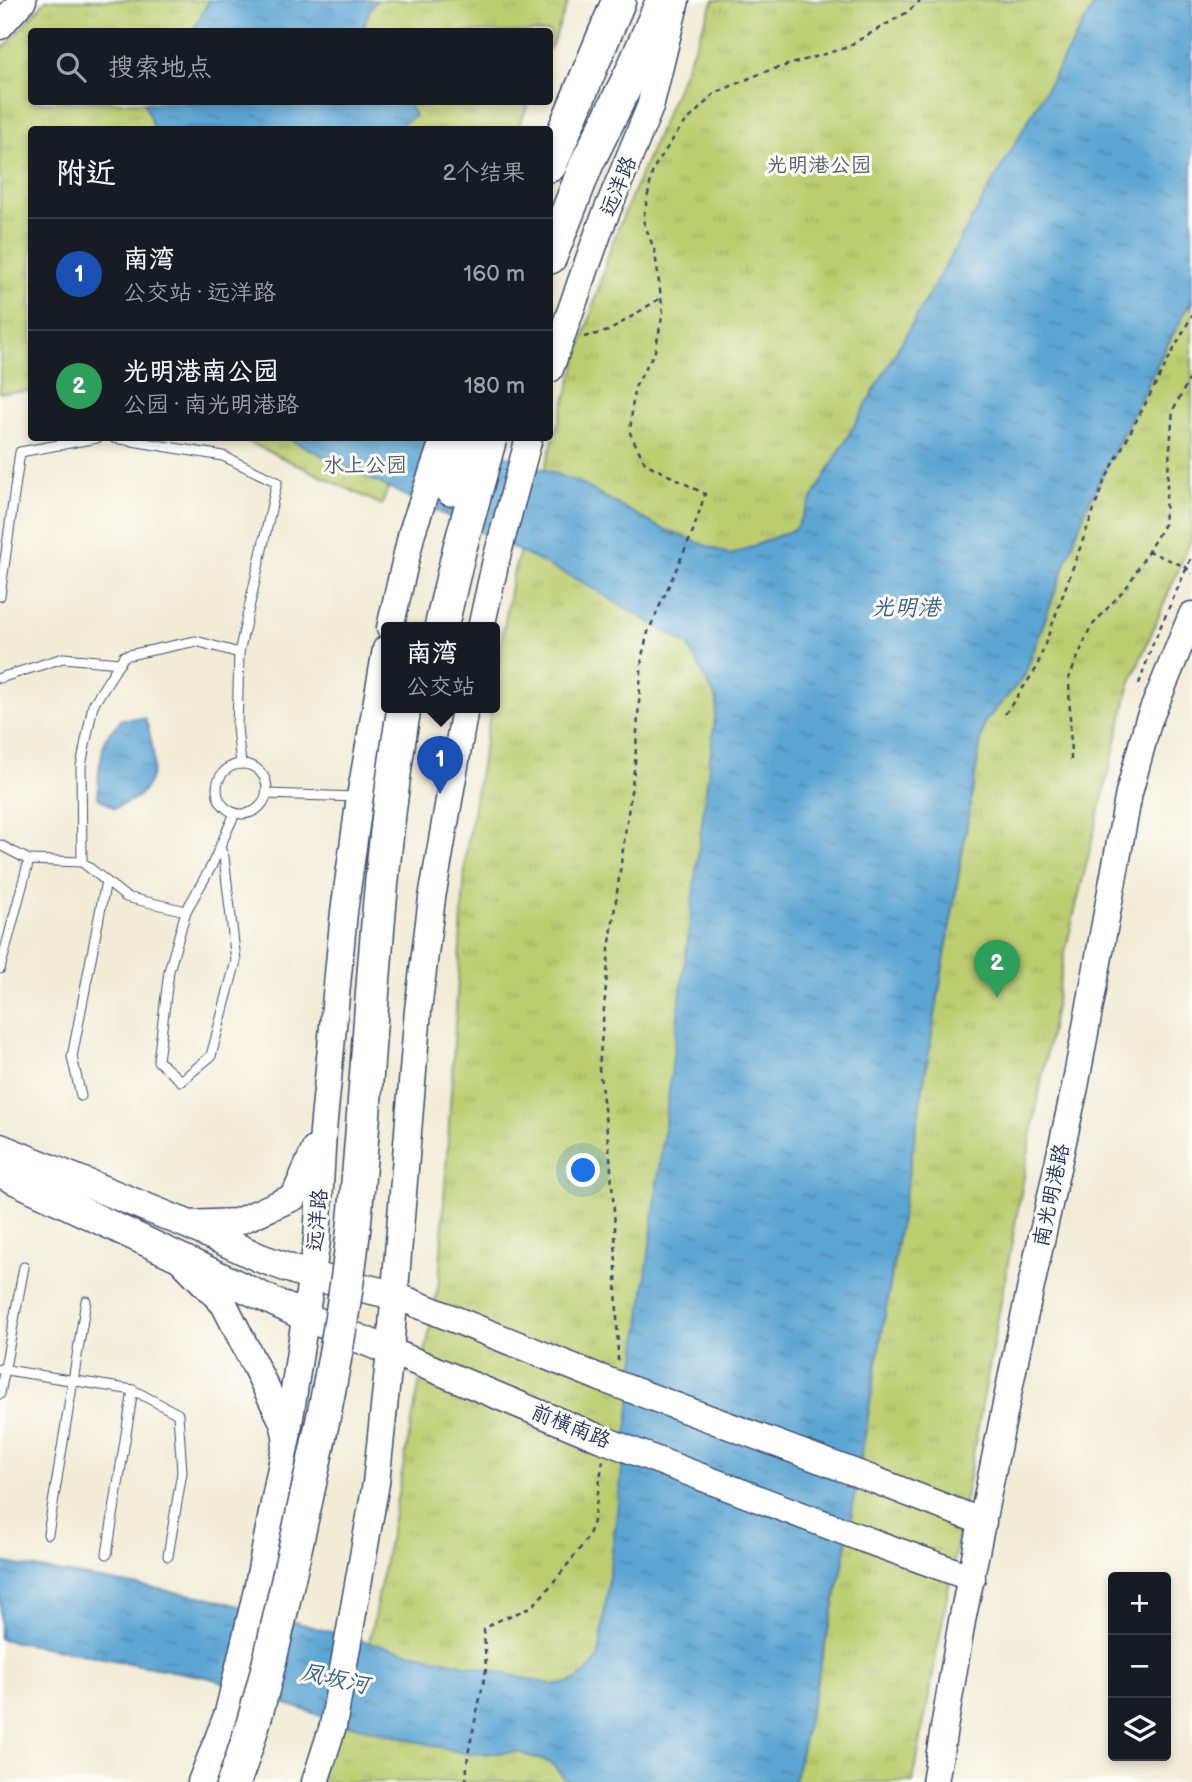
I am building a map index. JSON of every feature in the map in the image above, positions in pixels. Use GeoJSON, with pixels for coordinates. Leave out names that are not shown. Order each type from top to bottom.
{"type":"FeatureCollection","features":[{"type":"Feature","properties":{"kind":"highway"},"geometry":{"type":"LineString","coordinates":[[553,158],[620,0]]}},
{"type":"Feature","properties":{"kind":"highway","name":"远洋路"},"geometry":{"type":"LineString","coordinates":[[553,249],[587,163],[632,72],[663,0]]}},
{"type":"Feature","properties":{"kind":"highway"},"geometry":{"type":"LineString","coordinates":[[419,622],[464,441]]}},
{"type":"Feature","properties":{"kind":"highway"},"geometry":{"type":"LineString","coordinates":[[442,622],[458,551],[489,441]]}},
{"type":"Feature","properties":{"kind":"highway"},"geometry":{"type":"LineString","coordinates":[[234,1782],[263,1689],[328,1401],[344,1308],[355,1211],[389,813],[403,713]]}},
{"type":"Feature","properties":{"kind":"highway"},"geometry":{"type":"LineString","coordinates":[[258,1782],[285,1696],[349,1406],[366,1313],[402,899],[425,713]]}},
{"type":"Feature","properties":{"kind":"main road"},"geometry":{"type":"LineString","coordinates":[[0,26],[23,0]]}},
{"type":"Feature","properties":{"kind":"main road","name":"远洋路"},"geometry":{"type":"LineString","coordinates":[[553,361],[600,228],[650,107],[676,0]]}},
{"type":"Feature","properties":{"kind":"main road"},"geometry":{"type":"LineString","coordinates":[[391,622],[412,532],[443,441]]}},
{"type":"Feature","properties":{"kind":"main road"},"geometry":{"type":"LineString","coordinates":[[482,622],[527,444]]}},
{"type":"Feature","properties":{"kind":"main road","name":"南光明港路"},"geometry":{"type":"LineString","coordinates":[[935,1782],[972,1578],[1074,1087],[1129,793],[1148,722],[1192,615]]}},
{"type":"Feature","properties":{"kind":"main road","name":"远洋路"},"geometry":{"type":"LineString","coordinates":[[201,1782],[228,1713],[257,1590],[287,1437],[317,1240],[323,1131],[344,912],[360,797],[381,677]]}},
{"type":"Feature","properties":{"kind":"main road"},"geometry":{"type":"LineString","coordinates":[[315,1782],[332,1726],[376,1483],[424,955],[464,713]]}},
{"type":"Feature","properties":{"kind":"main road"},"geometry":{"type":"LineString","coordinates":[[187,1224],[237,1222],[294,1197],[323,1131]]}},
{"type":"Feature","properties":{"kind":"main road"},"geometry":{"type":"LineString","coordinates":[[0,1148],[187,1224],[260,1258],[312,1276],[394,1295],[610,1374],[983,1522]]}},
{"type":"Feature","properties":{"kind":"main road","name":"前横南路"},"geometry":{"type":"LineString","coordinates":[[0,1172],[306,1317],[390,1351],[601,1446],[972,1578]]}},
{"type":"Feature","properties":{"kind":"main road","name":"前横南路"},"geometry":{"type":"LineString","coordinates":[[178,1256],[224,1304],[283,1422],[287,1437]]}},
{"type":"Feature","properties":{"kind":"lane"},"geometry":{"type":"LineString","coordinates":[[0,596],[20,452],[80,441]]}},
{"type":"Feature","properties":{"kind":"lane"},"geometry":{"type":"LineString","coordinates":[[132,441],[223,456],[278,482],[239,653],[237,728],[241,764]]}},
{"type":"Feature","properties":{"kind":"lane"},"geometry":{"type":"LineString","coordinates":[[82,862],[81,766],[88,729],[93,705],[124,656],[196,640],[239,653]]}},
{"type":"Feature","properties":{"kind":"lane"},"geometry":{"type":"LineString","coordinates":[[0,678],[63,658],[120,663]]}},
{"type":"Feature","properties":{"kind":"lane"},"geometry":{"type":"LineString","coordinates":[[241,764],[256,768],[267,787],[258,808],[243,814],[235,813],[223,804],[217,790],[221,775],[227,769],[241,764]]}},
{"type":"Feature","properties":{"kind":"lane"},"geometry":{"type":"LineString","coordinates":[[266,794],[360,797]]}},
{"type":"Feature","properties":{"kind":"lane"},"geometry":{"type":"LineString","coordinates":[[220,848],[236,961],[211,1056],[181,1081],[158,1061],[169,971],[186,911],[220,848],[235,813]]}},
{"type":"Feature","properties":{"kind":"lane"},"geometry":{"type":"LineString","coordinates":[[0,845],[29,860],[82,862],[125,897],[186,911]]}},
{"type":"Feature","properties":{"kind":"lane"},"geometry":{"type":"LineString","coordinates":[[0,969],[29,860]]}},
{"type":"Feature","properties":{"kind":"lane"},"geometry":{"type":"LineString","coordinates":[[81,1096],[72,1057],[106,881]]}},
{"type":"Feature","properties":{"kind":"lane"},"geometry":{"type":"LineString","coordinates":[[0,1394],[2,1369],[24,1267]]}},
{"type":"Feature","properties":{"kind":"lane"},"geometry":{"type":"LineString","coordinates":[[48,1534],[86,1301]]}},
{"type":"Feature","properties":{"kind":"lane"},"geometry":{"type":"LineString","coordinates":[[2,1369],[134,1390],[178,1414],[182,1472],[168,1556]]}},
{"type":"Feature","properties":{"kind":"lane"},"geometry":{"type":"LineString","coordinates":[[107,1554],[134,1390]]}},
{"type":"Feature","properties":{"kind":"path"},"geometry":{"type":"LineString","coordinates":[[610,1374],[614,1215],[599,1068],[609,950],[635,763],[642,656],[648,632],[692,534],[705,494],[645,463],[630,433],[634,389],[655,351],[663,313],[655,252],[643,220],[653,169],[681,127],[715,93],[764,72],[845,48],[906,13],[921,0]]}},
{"type":"Feature","properties":{"kind":"path"},"geometry":{"type":"LineString","coordinates":[[582,337],[609,331],[662,297]]}},
{"type":"Feature","properties":{"kind":"path"},"geometry":{"type":"LineString","coordinates":[[1005,714],[1036,669],[1104,482],[1192,315]]}},
{"type":"Feature","properties":{"kind":"path"},"geometry":{"type":"LineString","coordinates":[[1071,760],[1069,678],[1090,628],[1129,584],[1164,524],[1173,410],[1192,374]]}},
{"type":"Feature","properties":{"kind":"path"},"geometry":{"type":"LineString","coordinates":[[1148,551],[1186,567],[1192,574]]}},
{"type":"Feature","properties":{"kind":"path"},"geometry":{"type":"LineString","coordinates":[[466,1782],[468,1754],[486,1670],[484,1630],[491,1624],[533,1605],[550,1589],[588,1536],[601,1446]]}},
{"type":"Feature","properties":{"kind":"green space"},"geometry":{"type":"Polygon","coordinates":[[[46,0],[569,0],[553,42],[553,28],[28,28],[28,105],[528,105],[519,126],[28,126],[28,391],[0,393],[0,52],[46,0]]]}},
{"type":"Feature","properties":{"kind":"green space","name":"光明港公园"},"geometry":{"type":"Polygon","coordinates":[[[714,0],[1097,0],[796,528],[718,701],[599,1657],[580,1677],[569,1683],[554,1685],[369,1643],[439,1282],[466,852],[490,713],[500,713],[500,651],[513,574],[613,240],[714,0]]]}},
{"type":"Feature","properties":{"kind":"green space"},"geometry":{"type":"Polygon","coordinates":[[[1192,300],[1192,537],[1130,684],[1065,952],[913,1782],[794,1782],[843,1565],[984,723],[1024,676],[1086,508],[1192,300]]]}},
{"type":"Feature","properties":{"kind":"green space","name":"水上公园"},"geometry":{"type":"Polygon","coordinates":[[[246,441],[405,441],[382,505],[246,441]]]}},
{"type":"Feature","properties":{"kind":"green space"},"geometry":{"type":"Polygon","coordinates":[[[339,1722],[468,1754],[518,1752],[551,1763],[568,1782],[318,1782],[339,1722]]]}},
{"type":"Feature","properties":{"kind":"water"},"geometry":{"type":"Polygon","coordinates":[[[209,0],[377,0],[370,9],[363,28],[195,28],[209,0]]]}},
{"type":"Feature","properties":{"kind":"water","name":"光明港"},"geometry":{"type":"Polygon","coordinates":[[[1097,0],[1192,0],[1192,300],[1086,508],[1024,677],[984,723],[843,1565],[794,1782],[568,1782],[551,1763],[518,1752],[468,1754],[339,1722],[210,1678],[0,1639],[0,1562],[211,1598],[369,1643],[554,1685],[569,1683],[580,1677],[599,1657],[717,701],[688,645],[580,581],[293,441],[466,441],[578,482],[661,528],[731,555],[795,529],[1097,0]]]}},
{"type":"Feature","properties":{"kind":"water"},"geometry":{"type":"Polygon","coordinates":[[[145,105],[410,105],[415,116],[399,126],[153,126],[145,105]]]}},
{"type":"Feature","properties":{"kind":"water"},"geometry":{"type":"Polygon","coordinates":[[[145,718],[154,760],[150,780],[136,798],[115,808],[98,798],[99,769],[105,738],[122,719],[145,718]]]}},
{"type":"Feature","properties":{"kind":"place","name":"南湾"},"geometry":{"type":"Point","coordinates":[440,794]}},
{"type":"Feature","properties":{"kind":"place","name":"光明港南公园"},"geometry":{"type":"Point","coordinates":[997,998]}},
{"type":"Feature","properties":{"kind":"water label","name":"凤坂河"},"geometry":{"type":"Point","coordinates":[335,1678]}}]}
